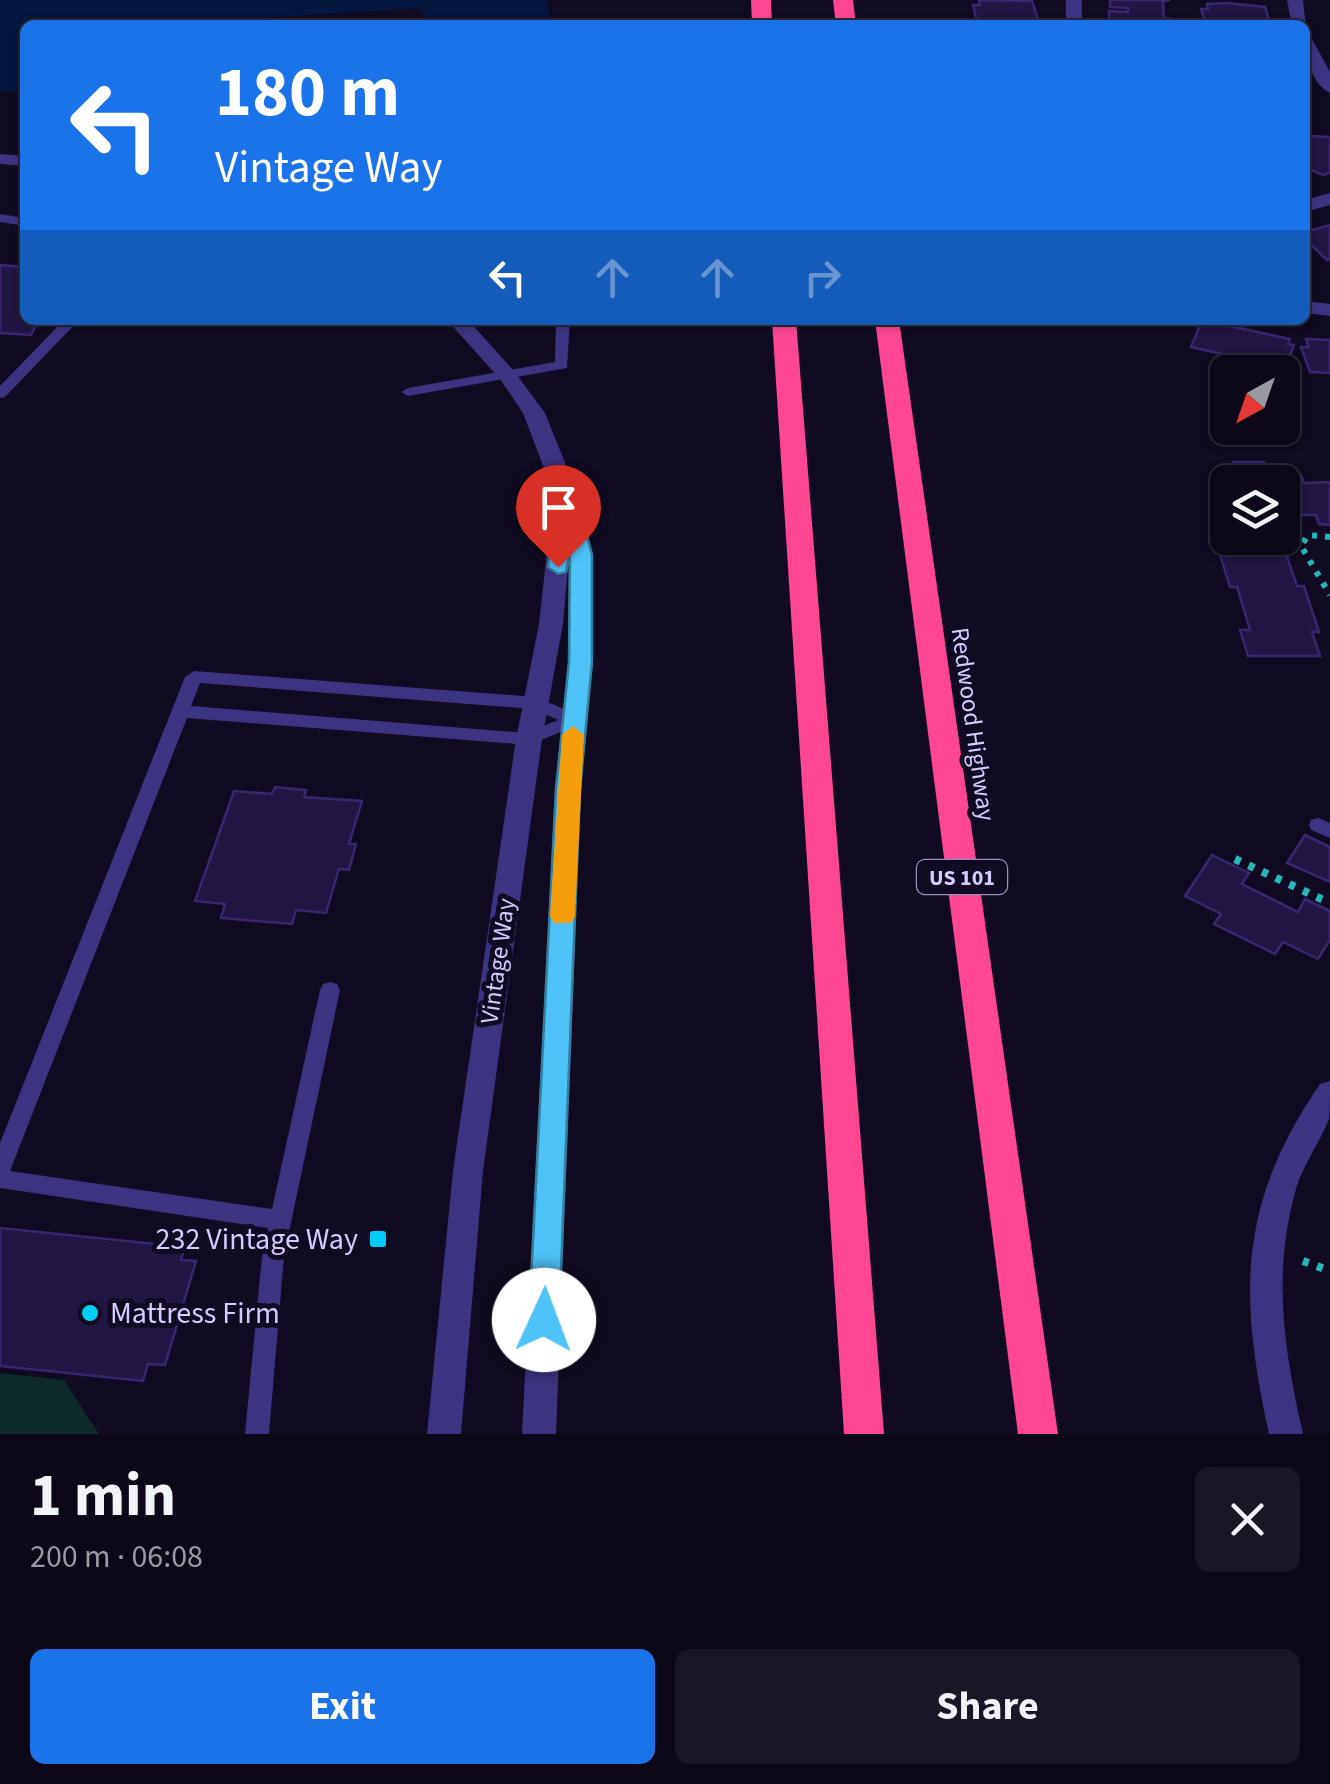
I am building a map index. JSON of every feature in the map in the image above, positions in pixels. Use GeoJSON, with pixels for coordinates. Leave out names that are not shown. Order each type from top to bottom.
{"type":"FeatureCollection","features":[{"type":"Feature","properties":{"kind":"highway"},"geometry":{"type":"LineString","coordinates":[[784,325],[864,1434]]}},
{"type":"Feature","properties":{"kind":"highway","name":"Redwood Highway"},"geometry":{"type":"LineString","coordinates":[[887,325],[1038,1434]]}},
{"type":"Feature","properties":{"kind":"street"},"geometry":{"type":"LineString","coordinates":[[1310,50],[1330,88]]}},
{"type":"Feature","properties":{"kind":"street","name":"Vintage Way"},"geometry":{"type":"LineString","coordinates":[[462,325],[507,375],[534,413],[565,490],[582,555],[580,662],[539,1434]]}},
{"type":"Feature","properties":{"kind":"street","name":"Vintage Way"},"geometry":{"type":"LineString","coordinates":[[444,1434],[468,1171],[529,739],[551,624],[565,490]]}},
{"type":"Feature","properties":{"kind":"street"},"geometry":{"type":"LineString","coordinates":[[1286,1434],[1267,1348],[1264,1247],[1288,1166],[1330,1093]]}},
{"type":"Feature","properties":{"kind":"lane"},"geometry":{"type":"LineString","coordinates":[[0,394],[67,325]]}},
{"type":"Feature","properties":{"kind":"lane"},"geometry":{"type":"LineString","coordinates":[[408,392],[562,365],[563,325]]}},
{"type":"Feature","properties":{"kind":"lane"},"geometry":{"type":"LineString","coordinates":[[0,1170],[194,677],[536,703],[574,720]]}},
{"type":"Feature","properties":{"kind":"lane"},"geometry":{"type":"LineString","coordinates":[[181,711],[529,739],[574,720]]}},
{"type":"Feature","properties":{"kind":"lane"},"geometry":{"type":"LineString","coordinates":[[257,1434],[273,1256],[330,990]]}},
{"type":"Feature","properties":{"kind":"lane"},"geometry":{"type":"LineString","coordinates":[[0,1180],[281,1220]]}},
{"type":"Feature","properties":{"kind":"path"},"geometry":{"type":"LineString","coordinates":[[1330,537],[1308,536],[1302,546],[1326,582],[1330,596]]}},
{"type":"Feature","properties":{"kind":"path"},"geometry":{"type":"LineString","coordinates":[[1235,859],[1330,903]]}},
{"type":"Feature","properties":{"kind":"green space"},"geometry":{"type":"Polygon","coordinates":[[[0,1373],[64,1380],[99,1434],[0,1434],[0,1373]]]}},
{"type":"Feature","properties":{"kind":"water"},"geometry":{"type":"Polygon","coordinates":[[[0,0],[547,0],[551,20],[427,20],[420,8],[224,20],[20,20],[20,93],[0,91],[0,0]]]}},
{"type":"Feature","properties":{"kind":"building"},"geometry":{"type":"Polygon","coordinates":[[[979,0],[1032,1],[1038,20],[977,20],[973,5],[980,5],[979,0]]]}},
{"type":"Feature","properties":{"kind":"building"},"geometry":{"type":"Polygon","coordinates":[[[1110,0],[1170,0],[1163,1],[1164,18],[1173,20],[1109,20],[1109,11],[1128,12],[1128,8],[1110,7],[1110,0]]]}},
{"type":"Feature","properties":{"kind":"building"},"geometry":{"type":"Polygon","coordinates":[[[1207,4],[1265,7],[1269,20],[1204,20],[1201,9],[1208,9],[1207,4]]]}},
{"type":"Feature","properties":{"kind":"building"},"geometry":{"type":"Polygon","coordinates":[[[1310,136],[1330,137],[1330,173],[1323,175],[1310,170],[1310,136]]]}},
{"type":"Feature","properties":{"kind":"building"},"geometry":{"type":"Polygon","coordinates":[[[1330,225],[1330,259],[1310,244],[1310,231],[1330,225]]]}},
{"type":"Feature","properties":{"kind":"building"},"geometry":{"type":"Polygon","coordinates":[[[0,265],[20,267],[20,325],[36,325],[31,335],[0,333],[0,265]]]}},
{"type":"Feature","properties":{"kind":"building"},"geometry":{"type":"Polygon","coordinates":[[[1200,325],[1225,325],[1290,339],[1288,344],[1294,345],[1290,355],[1227,355],[1191,347],[1200,325]]]}},
{"type":"Feature","properties":{"kind":"building"},"geometry":{"type":"Polygon","coordinates":[[[1306,339],[1330,340],[1330,373],[1310,372],[1301,347],[1309,347],[1306,339]]]}},
{"type":"Feature","properties":{"kind":"building"},"geometry":{"type":"Polygon","coordinates":[[[1233,462],[1265,465],[1234,465],[1233,462]]]}},
{"type":"Feature","properties":{"kind":"building"},"geometry":{"type":"Polygon","coordinates":[[[1300,475],[1304,483],[1330,482],[1330,525],[1319,524],[1316,515],[1300,515],[1300,475]]]}},
{"type":"Feature","properties":{"kind":"building"},"geometry":{"type":"Polygon","coordinates":[[[1220,555],[1286,555],[1297,586],[1304,586],[1319,632],[1312,632],[1320,656],[1248,656],[1240,630],[1250,630],[1237,587],[1230,587],[1220,555]]]}},
{"type":"Feature","properties":{"kind":"building"},"geometry":{"type":"Polygon","coordinates":[[[275,787],[306,790],[304,797],[362,801],[349,844],[356,844],[349,870],[339,869],[326,913],[296,910],[292,924],[221,918],[225,904],[195,901],[234,791],[272,794],[275,787]]]}},
{"type":"Feature","properties":{"kind":"building"},"geometry":{"type":"Polygon","coordinates":[[[1305,835],[1330,847],[1330,882],[1287,863],[1305,835]]]}},
{"type":"Feature","properties":{"kind":"building"},"geometry":{"type":"Polygon","coordinates":[[[1212,855],[1249,873],[1242,884],[1298,912],[1305,899],[1330,911],[1330,940],[1318,959],[1283,942],[1275,954],[1214,924],[1221,914],[1185,896],[1212,855]]]}},
{"type":"Feature","properties":{"kind":"building","name":"Mattress Firm"},"geometry":{"type":"Polygon","coordinates":[[[0,1228],[185,1247],[181,1260],[196,1261],[165,1365],[148,1364],[143,1381],[0,1366],[0,1228]]]}},
{"type":"Feature","properties":{"kind":"slow traffic"},"geometry":{"type":"LineString","coordinates":[[562,916],[573,735]]}},
{"type":"Feature","properties":{"kind":"place","name":"232 Vintage Way"},"geometry":{"type":"Point","coordinates":[378,1239]}},
{"type":"Feature","properties":{"kind":"place","name":"Mattress Firm"},"geometry":{"type":"Point","coordinates":[90,1313]}},
{"type":"Feature","properties":{"kind":"route"},"geometry":{"type":"LineString","coordinates":[[544,1320],[568,789],[580,662],[582,555],[565,490],[558,567]]}}]}
